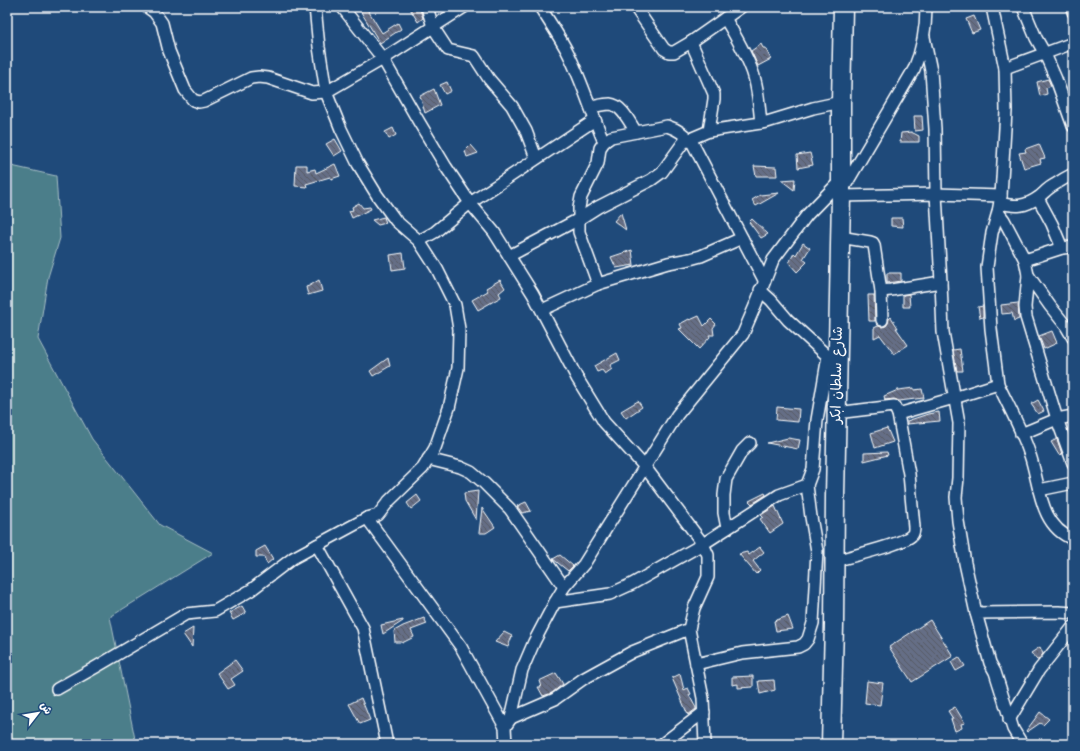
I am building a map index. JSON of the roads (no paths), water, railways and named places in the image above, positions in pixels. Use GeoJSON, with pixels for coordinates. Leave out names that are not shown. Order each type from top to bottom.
{"type":"FeatureCollection","features":[{"type":"Feature","properties":{"kind":"highway","name":"شارع سلطان ابكر"},"geometry":{"type":"LineString","coordinates":[[831,744],[836,413],[832,360],[840,237],[843,7]]}},
{"type":"Feature","properties":{"kind":"street"},"geometry":{"type":"LineString","coordinates":[[147,7],[154,12],[162,23],[169,51],[185,90],[193,100],[199,102],[251,78],[258,77],[268,78],[312,93],[326,92],[383,59],[464,7]]}},
{"type":"Feature","properties":{"kind":"street"},"geometry":{"type":"LineString","coordinates":[[57,689],[186,614],[215,611],[251,590],[293,558],[367,518],[378,515],[388,501],[423,468],[435,448],[449,408],[458,368],[459,329],[455,305],[437,269],[419,241],[396,221],[377,195],[358,164],[341,129],[326,92],[315,7]]}},
{"type":"Feature","properties":{"kind":"street"},"geometry":{"type":"LineString","coordinates":[[342,7],[383,59],[419,122],[470,203],[494,232],[533,294],[577,378],[604,422],[645,468],[703,544],[708,555],[708,577],[694,608],[689,629],[703,698],[705,744]]}},
{"type":"Feature","properties":{"kind":"street"},"geometry":{"type":"LineString","coordinates":[[427,7],[434,27],[448,50],[474,56],[489,79],[512,106],[526,131],[536,158]]}},
{"type":"Feature","properties":{"kind":"street"},"geometry":{"type":"LineString","coordinates":[[540,7],[567,52],[591,107],[604,142]]}},
{"type":"Feature","properties":{"kind":"street"},"geometry":{"type":"LineString","coordinates":[[635,7],[664,49],[669,52],[674,52],[691,42],[736,8]]}},
{"type":"Feature","properties":{"kind":"street"},"geometry":{"type":"LineString","coordinates":[[506,744],[508,723],[522,670],[554,602],[564,587],[584,564],[678,415],[743,334],[762,285],[777,254],[807,215],[841,190],[909,79],[919,58],[924,38],[926,7]]}},
{"type":"Feature","properties":{"kind":"street"},"geometry":{"type":"LineString","coordinates":[[992,7],[1005,68],[1006,111],[1000,204],[992,233],[987,267],[991,329],[998,384],[1030,455],[1044,510],[1056,529],[1073,539]]}},
{"type":"Feature","properties":{"kind":"street"},"geometry":{"type":"LineString","coordinates":[[1023,7],[1056,79],[1073,126]]}},
{"type":"Feature","properties":{"kind":"street"},"geometry":{"type":"LineString","coordinates":[[1072,7],[1073,12]]}},
{"type":"Feature","properties":{"kind":"street"},"geometry":{"type":"LineString","coordinates":[[724,18],[743,50],[752,69],[761,123]]}},
{"type":"Feature","properties":{"kind":"street"},"geometry":{"type":"LineString","coordinates":[[924,38],[931,71],[943,332],[959,423],[956,498],[958,521],[976,613],[990,663],[995,672],[1012,729],[1022,744]]}},
{"type":"Feature","properties":{"kind":"street"},"geometry":{"type":"LineString","coordinates":[[691,42],[714,94],[709,131]]}},
{"type":"Feature","properties":{"kind":"street"},"geometry":{"type":"LineString","coordinates":[[1005,68],[1073,43]]}},
{"type":"Feature","properties":{"kind":"street"},"geometry":{"type":"LineString","coordinates":[[509,256],[579,219],[598,207],[651,180],[662,172],[683,143],[690,139],[709,131],[767,122],[813,108],[841,102]]}},
{"type":"Feature","properties":{"kind":"street"},"geometry":{"type":"LineString","coordinates":[[591,107],[611,104],[617,106],[621,109],[636,132]]}},
{"type":"Feature","properties":{"kind":"street"},"geometry":{"type":"LineString","coordinates":[[419,241],[435,232],[470,203],[595,120]]}},
{"type":"Feature","properties":{"kind":"street"},"geometry":{"type":"LineString","coordinates":[[598,284],[579,232],[579,219],[581,197],[598,163],[600,148],[604,142],[611,137],[667,126],[674,128],[690,139],[696,148],[742,238],[762,285],[771,300],[788,320],[832,360],[817,420],[813,468],[807,486],[817,551],[813,623],[808,640],[798,648],[742,653],[696,664]]}},
{"type":"Feature","properties":{"kind":"street"},"geometry":{"type":"LineString","coordinates":[[841,190],[936,194],[1021,206],[1038,198],[1053,185],[1073,174]]}},
{"type":"Feature","properties":{"kind":"street"},"geometry":{"type":"LineString","coordinates":[[1025,260],[1068,248],[1052,224],[1038,198]]}},
{"type":"Feature","properties":{"kind":"street"},"geometry":{"type":"LineString","coordinates":[[1000,204],[1004,220],[1025,260],[1028,275],[1025,307],[1026,317],[1057,419],[1073,463]]}},
{"type":"Feature","properties":{"kind":"street"},"geometry":{"type":"LineString","coordinates":[[840,237],[873,243],[881,290],[882,320]]}},
{"type":"Feature","properties":{"kind":"street"},"geometry":{"type":"LineString","coordinates":[[542,310],[598,284],[668,263],[701,256],[742,238]]}},
{"type":"Feature","properties":{"kind":"street"},"geometry":{"type":"LineString","coordinates":[[1028,275],[1050,306],[1069,324],[1073,338]]}},
{"type":"Feature","properties":{"kind":"street"},"geometry":{"type":"LineString","coordinates":[[881,290],[891,290],[941,282]]}},
{"type":"Feature","properties":{"kind":"street"},"geometry":{"type":"LineString","coordinates":[[898,414],[998,384]]}},
{"type":"Feature","properties":{"kind":"street"},"geometry":{"type":"LineString","coordinates":[[834,561],[891,545],[907,539],[914,533],[909,474],[898,414],[894,406],[836,413]]}},
{"type":"Feature","properties":{"kind":"street"},"geometry":{"type":"LineString","coordinates":[[1021,434],[1057,419],[1073,416]]}},
{"type":"Feature","properties":{"kind":"street"},"geometry":{"type":"LineString","coordinates":[[727,528],[724,512],[726,479],[742,451],[750,443]]}},
{"type":"Feature","properties":{"kind":"street"},"geometry":{"type":"LineString","coordinates":[[428,459],[460,467],[471,472],[484,483],[510,509],[564,587]]}},
{"type":"Feature","properties":{"kind":"street"},"geometry":{"type":"LineString","coordinates":[[1039,490],[1073,483]]}},
{"type":"Feature","properties":{"kind":"street"},"geometry":{"type":"LineString","coordinates":[[554,602],[610,594],[632,584],[703,544],[779,495],[807,486]]}},
{"type":"Feature","properties":{"kind":"street"},"geometry":{"type":"LineString","coordinates":[[367,518],[461,647],[508,723]]}},
{"type":"Feature","properties":{"kind":"street"},"geometry":{"type":"LineString","coordinates":[[317,545],[363,628],[387,744]]}},
{"type":"Feature","properties":{"kind":"street"},"geometry":{"type":"LineString","coordinates":[[976,613],[1073,613]]}},
{"type":"Feature","properties":{"kind":"street"},"geometry":{"type":"LineString","coordinates":[[1009,720],[1039,670],[1073,627]]}},
{"type":"Feature","properties":{"kind":"street"},"geometry":{"type":"LineString","coordinates":[[508,723],[555,699],[583,679],[632,652],[689,629]]}},
{"type":"Feature","properties":{"kind":"street"},"geometry":{"type":"LineString","coordinates":[[662,744],[704,712]]}}]}
